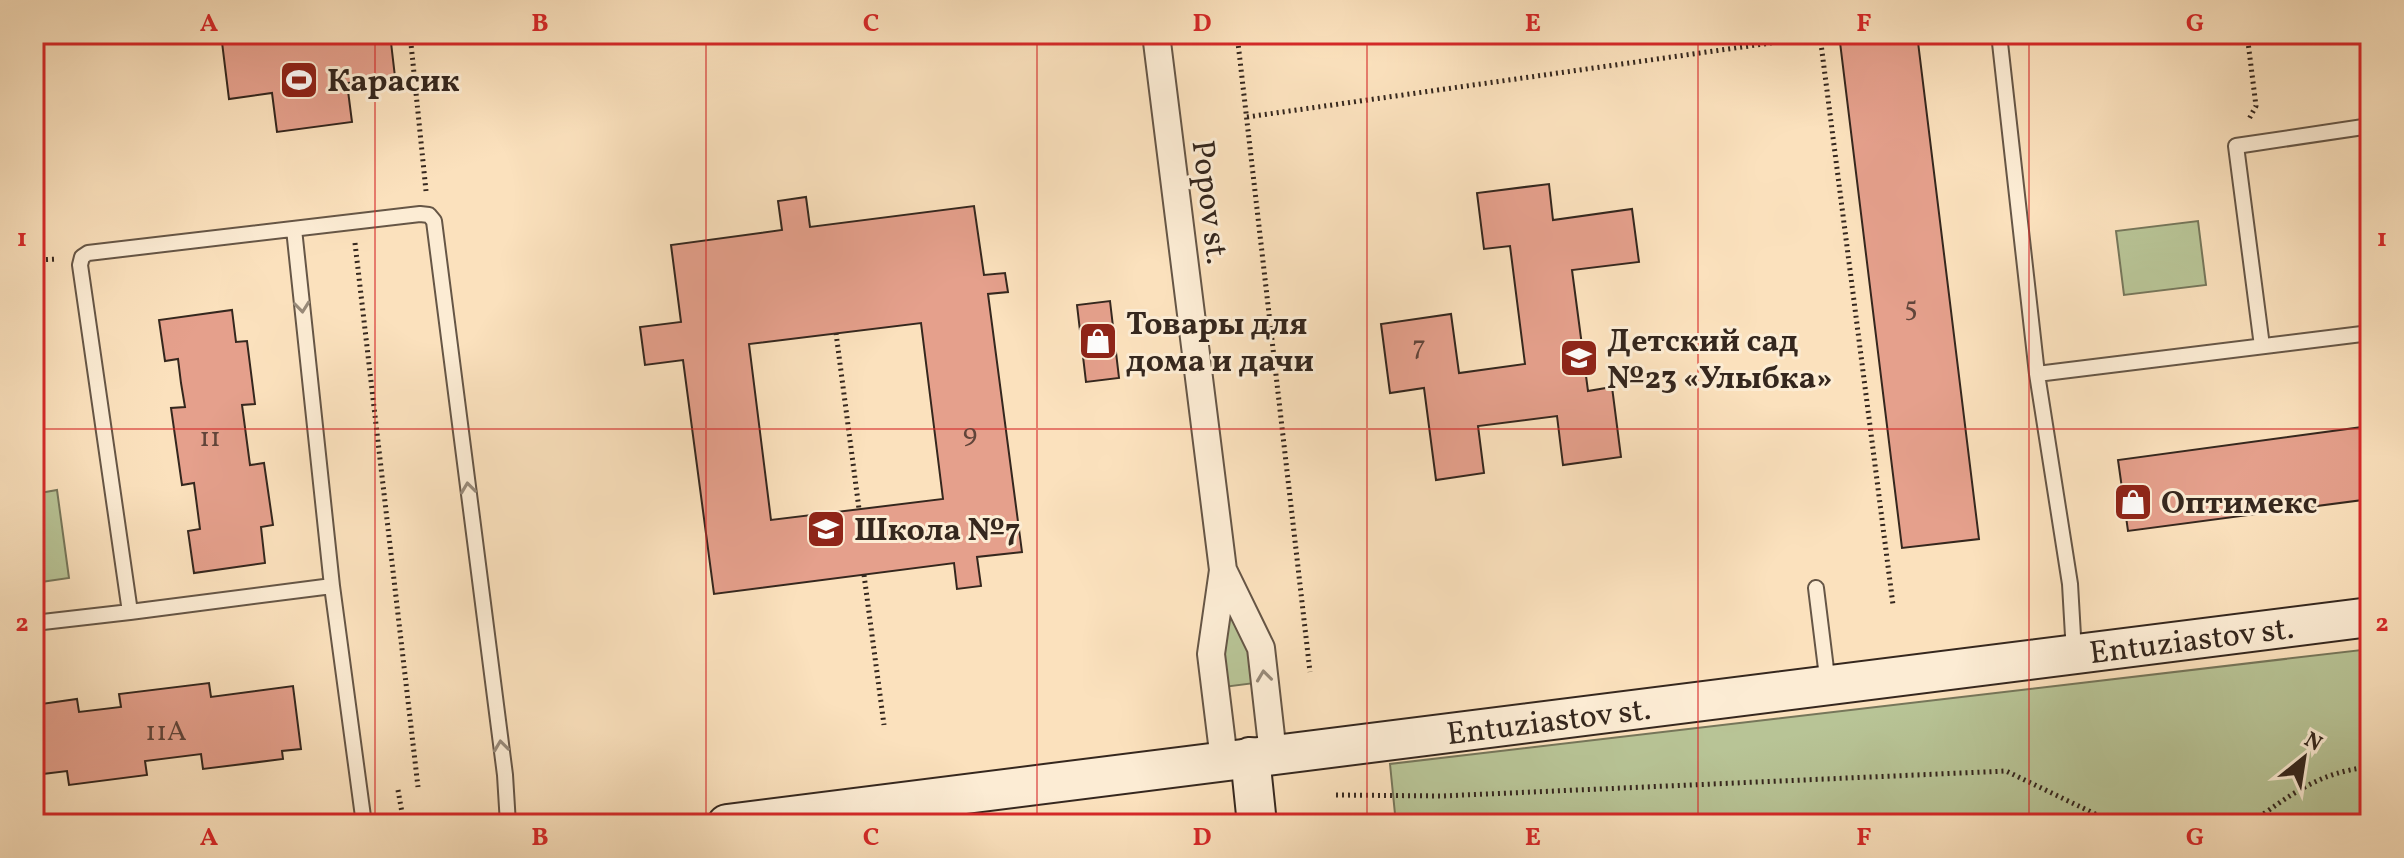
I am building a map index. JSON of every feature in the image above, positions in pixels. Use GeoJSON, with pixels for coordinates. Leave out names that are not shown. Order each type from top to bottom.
{"type":"FeatureCollection","features":[{"type":"Feature","properties":{"kind":"street","name":"Popov st."},"geometry":{"type":"LineString","coordinates":[[1156,34],[1223,570],[1211,654],[1249,757]]}},
{"type":"Feature","properties":{"kind":"street","name":"Popov st."},"geometry":{"type":"LineString","coordinates":[[1223,570],[1261,648],[1249,757]]}},
{"type":"Feature","properties":{"kind":"street","name":"Entuziastov st."},"geometry":{"type":"LineString","coordinates":[[727,824],[2370,617]]}},
{"type":"Feature","properties":{"kind":"street"},"geometry":{"type":"LineString","coordinates":[[1249,757],[1257,824]]}},
{"type":"Feature","properties":{"kind":"lane"},"geometry":{"type":"LineString","coordinates":[[1999,34],[2037,374],[2070,584],[2074,653]]}},
{"type":"Feature","properties":{"kind":"lane"},"geometry":{"type":"LineString","coordinates":[[2262,346],[2236,146],[2370,126]]}},
{"type":"Feature","properties":{"kind":"lane"},"geometry":{"type":"LineString","coordinates":[[130,612],[80,265],[82,257],[88,253],[429,215],[434,221],[505,775],[508,824]]}},
{"type":"Feature","properties":{"kind":"lane"},"geometry":{"type":"LineString","coordinates":[[294,229],[332,586],[364,824]]}},
{"type":"Feature","properties":{"kind":"lane"},"geometry":{"type":"LineString","coordinates":[[2037,374],[2370,333]]}},
{"type":"Feature","properties":{"kind":"lane"},"geometry":{"type":"LineString","coordinates":[[34,623],[332,586]]}},
{"type":"Feature","properties":{"kind":"lane"},"geometry":{"type":"LineString","coordinates":[[1816,588],[1829,685]]}},
{"type":"Feature","properties":{"kind":"path"},"geometry":{"type":"LineString","coordinates":[[410,34],[429,215]]}},
{"type":"Feature","properties":{"kind":"path"},"geometry":{"type":"LineString","coordinates":[[1237,34],[1310,672]]}},
{"type":"Feature","properties":{"kind":"path"},"geometry":{"type":"LineString","coordinates":[[2236,146],[2256,106],[2247,34]]}},
{"type":"Feature","properties":{"kind":"path"},"geometry":{"type":"LineString","coordinates":[[1247,117],[1820,35],[1893,605]]}},
{"type":"Feature","properties":{"kind":"path"},"geometry":{"type":"LineString","coordinates":[[353,222],[418,787]]}},
{"type":"Feature","properties":{"kind":"path"},"geometry":{"type":"LineString","coordinates":[[836,333],[859,509]]}},
{"type":"Feature","properties":{"kind":"path"},"geometry":{"type":"LineString","coordinates":[[864,575],[884,725]]}},
{"type":"Feature","properties":{"kind":"path"},"geometry":{"type":"LineString","coordinates":[[2249,824],[2302,787],[2342,770],[2370,767]]}},
{"type":"Feature","properties":{"kind":"path"},"geometry":{"type":"LineString","coordinates":[[1336,795],[1442,796],[2006,771],[2116,824]]}},
{"type":"Feature","properties":{"kind":"path"},"geometry":{"type":"LineString","coordinates":[[398,790],[404,824]]}},
{"type":"Feature","properties":{"kind":"green space"},"geometry":{"type":"Polygon","coordinates":[[[2198,221],[2206,285],[2124,295],[2116,231],[2198,221]]]}},
{"type":"Feature","properties":{"kind":"green space"},"geometry":{"type":"Polygon","coordinates":[[[57,490],[69,578],[34,583],[34,494],[57,490]]]}},
{"type":"Feature","properties":{"kind":"green space"},"geometry":{"type":"Polygon","coordinates":[[[1228,604],[1251,651],[1255,683],[1224,687],[1220,654],[1228,604]]]}},
{"type":"Feature","properties":{"kind":"green space"},"geometry":{"type":"Polygon","coordinates":[[[2370,649],[2370,824],[1396,824],[1390,764],[2370,649]]]}},
{"type":"Feature","properties":{"kind":"building","name":"Карасик"},"geometry":{"type":"Polygon","coordinates":[[[221,34],[390,34],[395,77],[347,83],[352,122],[277,132],[272,93],[229,99],[221,34]]]}},
{"type":"Feature","properties":{"kind":"building"},"geometry":{"type":"Polygon","coordinates":[[[1839,34],[1917,34],[1979,539],[1902,548],[1839,34]]]}},
{"type":"Feature","properties":{"kind":"building"},"geometry":{"type":"Polygon","coordinates":[[[1549,184],[1553,220],[1632,209],[1639,262],[1572,270],[1588,391],[1612,387],[1621,457],[1563,465],[1557,416],[1478,426],[1484,473],[1436,480],[1424,388],[1390,393],[1381,324],[1451,314],[1459,373],[1525,364],[1510,246],[1484,249],[1477,193],[1549,184]]]}},
{"type":"Feature","properties":{"kind":"building"},"geometry":{"type":"Polygon","coordinates":[[[806,197],[810,227],[974,206],[984,275],[1005,273],[1008,292],[988,294],[1022,552],[977,557],[981,586],[957,589],[954,563],[714,594],[683,360],[645,365],[640,327],[681,322],[671,245],[782,230],[778,201],[806,197]],[[921,323],[749,344],[771,520],[943,499],[921,323]]]}},
{"type":"Feature","properties":{"kind":"building","name":"Товары для дома и дачи"},"geometry":{"type":"Polygon","coordinates":[[[1110,301],[1119,378],[1086,382],[1077,305],[1110,301]]]}},
{"type":"Feature","properties":{"kind":"building"},"geometry":{"type":"Polygon","coordinates":[[[232,310],[236,342],[247,341],[255,404],[242,405],[250,465],[264,463],[273,525],[261,527],[265,563],[194,573],[188,531],[200,529],[194,483],[182,485],[171,408],[185,407],[178,359],[165,361],[159,320],[232,310]]]}},
{"type":"Feature","properties":{"kind":"building"},"geometry":{"type":"Polygon","coordinates":[[[2370,426],[2370,499],[2128,531],[2118,460],[2370,426]]]}},
{"type":"Feature","properties":{"kind":"building"},"geometry":{"type":"Polygon","coordinates":[[[209,683],[211,697],[293,686],[301,749],[282,751],[283,759],[203,769],[201,754],[145,761],[147,775],[69,785],[67,771],[34,775],[34,705],[77,699],[79,712],[121,707],[119,694],[209,683]]]}},
{"type":"Feature","properties":{"kind":"place","name":"Карасик"},"geometry":{"type":"Point","coordinates":[299,80]}},
{"type":"Feature","properties":{"kind":"place","name":"Товары для дома и дачи"},"geometry":{"type":"Point","coordinates":[1098,341]}},
{"type":"Feature","properties":{"kind":"place","name":"Детский сад №23 «Улыбка»"},"geometry":{"type":"Point","coordinates":[1579,358]}},
{"type":"Feature","properties":{"kind":"place","name":"Оптимекс"},"geometry":{"type":"Point","coordinates":[2133,502]}},
{"type":"Feature","properties":{"kind":"place","name":"Школа №7"},"geometry":{"type":"Point","coordinates":[826,529]}}]}
